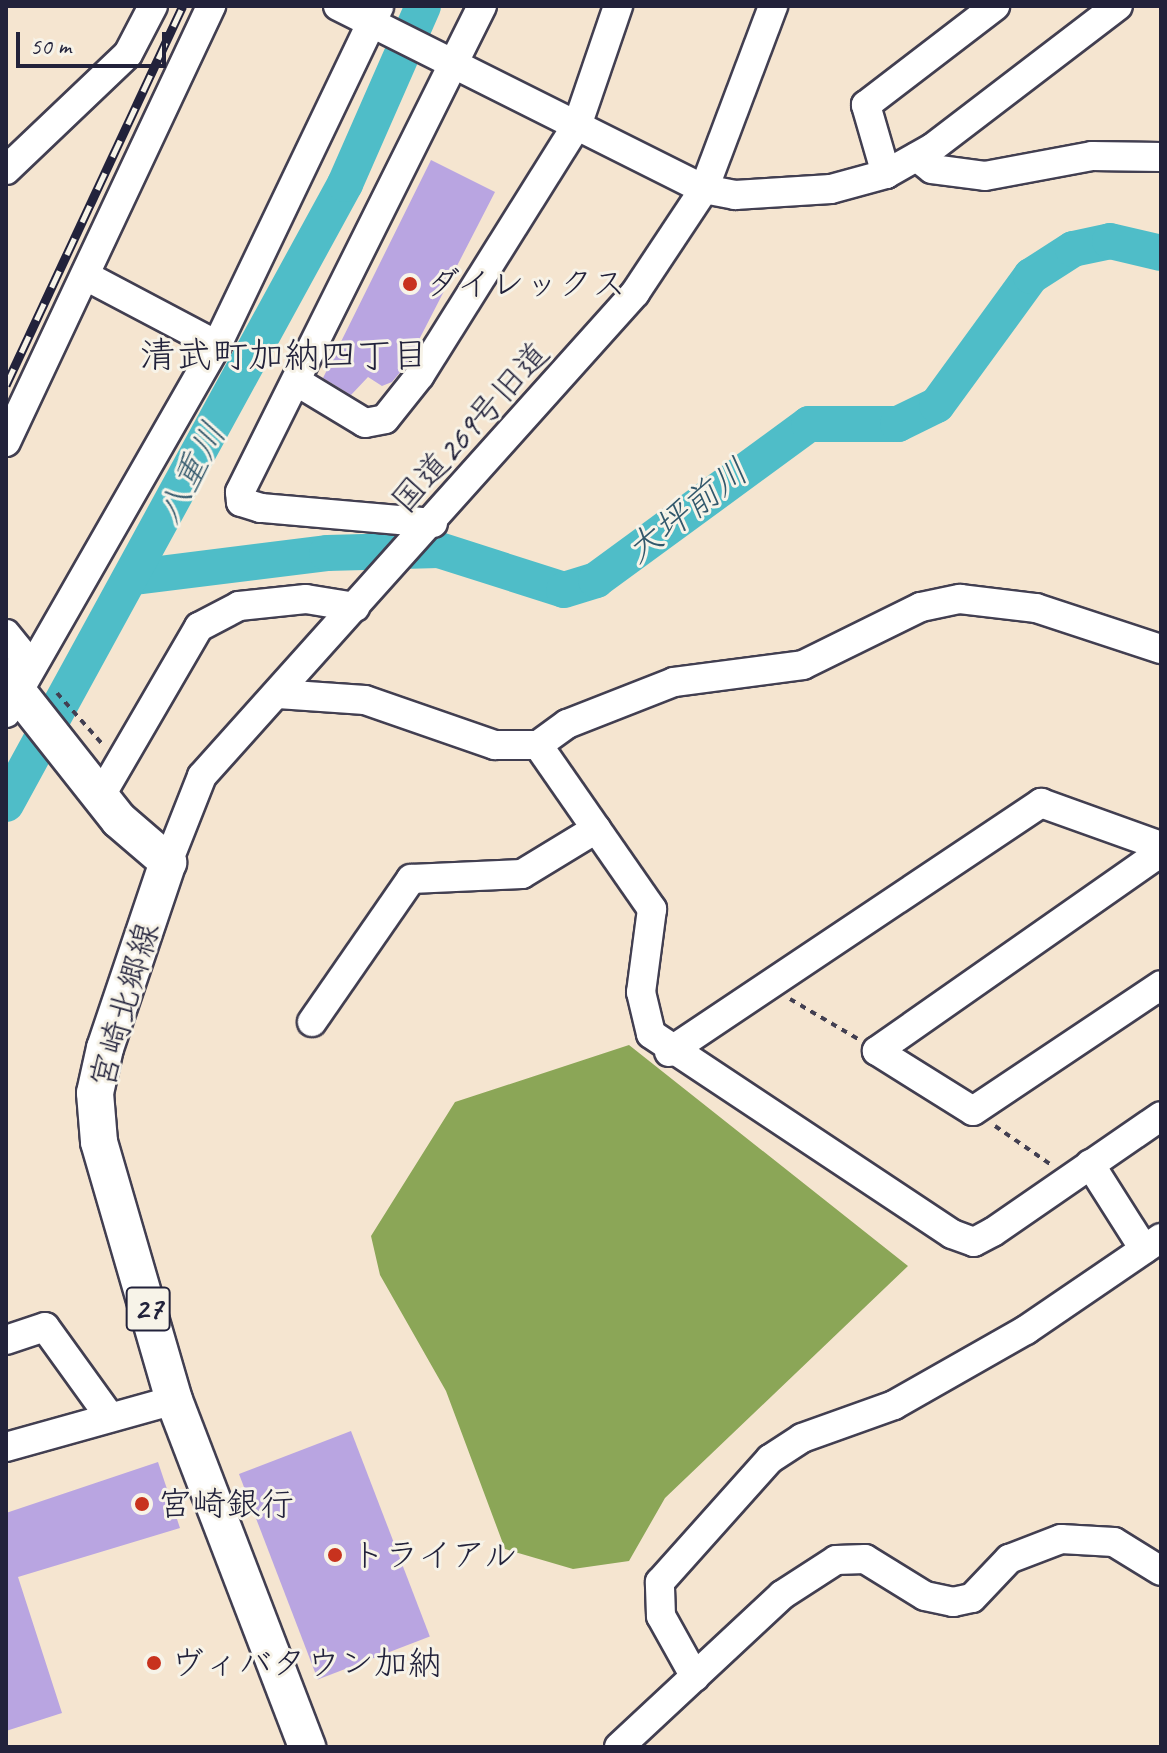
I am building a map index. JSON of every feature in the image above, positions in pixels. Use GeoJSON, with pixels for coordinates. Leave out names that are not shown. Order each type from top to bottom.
{"type":"FeatureCollection","features":[{"type":"Feature","properties":{"kind":"main road"},"geometry":{"type":"LineString","coordinates":[[17,689],[95,790],[168,862]]}},
{"type":"Feature","properties":{"kind":"main road","name":"宮崎北郷線"},"geometry":{"type":"LineString","coordinates":[[168,862],[95,1093],[99,1142],[174,1400],[307,1747]]}},
{"type":"Feature","properties":{"kind":"street"},"geometry":{"type":"LineString","coordinates":[[6,170],[36,145],[128,54],[153,6]]}},
{"type":"Feature","properties":{"kind":"street"},"geometry":{"type":"LineString","coordinates":[[6,442],[211,6]]}},
{"type":"Feature","properties":{"kind":"street"},"geometry":{"type":"LineString","coordinates":[[338,6],[377,18],[452,61],[704,189],[785,195],[886,174],[917,157],[1118,6]]}},
{"type":"Feature","properties":{"kind":"street"},"geometry":{"type":"LineString","coordinates":[[426,529],[241,502],[245,480],[299,383],[452,61],[482,6]]}},
{"type":"Feature","properties":{"kind":"street"},"geometry":{"type":"LineString","coordinates":[[299,383],[365,423],[385,419],[420,375],[578,123],[618,6]]}},
{"type":"Feature","properties":{"kind":"street","name":"国道269号旧道"},"geometry":{"type":"LineString","coordinates":[[168,862],[202,776],[598,340],[704,189],[773,6]]}},
{"type":"Feature","properties":{"kind":"street"},"geometry":{"type":"LineString","coordinates":[[886,174],[866,105],[995,6]]}},
{"type":"Feature","properties":{"kind":"street"},"geometry":{"type":"LineString","coordinates":[[17,689],[217,345],[377,18]]}},
{"type":"Feature","properties":{"kind":"street"},"geometry":{"type":"LineString","coordinates":[[6,141],[36,145]]}},
{"type":"Feature","properties":{"kind":"street"},"geometry":{"type":"LineString","coordinates":[[917,157],[932,169],[985,176],[1092,156],[1161,157]]}},
{"type":"Feature","properties":{"kind":"street"},"geometry":{"type":"LineString","coordinates":[[86,276],[217,345]]}},
{"type":"Feature","properties":{"kind":"street"},"geometry":{"type":"LineString","coordinates":[[95,790],[119,763],[199,627],[239,606],[306,599],[355,607]]}},
{"type":"Feature","properties":{"kind":"street"},"geometry":{"type":"LineString","coordinates":[[278,694],[365,700],[495,745],[538,745],[567,724],[674,682],[803,665],[921,607],[960,599],[1036,608],[1161,649]]}},
{"type":"Feature","properties":{"kind":"street"},"geometry":{"type":"LineString","coordinates":[[6,634],[17,689]]}},
{"type":"Feature","properties":{"kind":"street"},"geometry":{"type":"LineString","coordinates":[[538,745],[652,909],[643,1023],[669,1052],[966,1241],[993,1232],[1161,1116]]}},
{"type":"Feature","properties":{"kind":"street"},"geometry":{"type":"LineString","coordinates":[[669,1052],[1041,803],[1161,849]]}},
{"type":"Feature","properties":{"kind":"street"},"geometry":{"type":"LineString","coordinates":[[312,1022],[411,879],[522,874],[596,829]]}},
{"type":"Feature","properties":{"kind":"street"},"geometry":{"type":"LineString","coordinates":[[1161,849],[877,1051],[973,1111],[1161,985]]}},
{"type":"Feature","properties":{"kind":"street"},"geometry":{"type":"LineString","coordinates":[[695,1677],[661,1616],[660,1582],[672,1561],[770,1459],[802,1438],[894,1405],[1026,1330],[1152,1244],[1080,1171]]}},
{"type":"Feature","properties":{"kind":"street"},"geometry":{"type":"LineString","coordinates":[[6,1340],[45,1327],[107,1413]]}},
{"type":"Feature","properties":{"kind":"street"},"geometry":{"type":"LineString","coordinates":[[6,1447],[107,1413],[174,1400]]}},
{"type":"Feature","properties":{"kind":"street"},"geometry":{"type":"LineString","coordinates":[[619,1747],[782,1595],[821,1566],[853,1556],[925,1596],[953,1602],[972,1598],[1009,1559],[1061,1539],[1114,1542],[1161,1571]]}},
{"type":"Feature","properties":{"kind":"path"},"geometry":{"type":"LineString","coordinates":[[17,689],[119,763]]}},
{"type":"Feature","properties":{"kind":"path"},"geometry":{"type":"LineString","coordinates":[[767,986],[877,1051]]}},
{"type":"Feature","properties":{"kind":"path"},"geometry":{"type":"LineString","coordinates":[[973,1111],[1080,1171]]}},
{"type":"Feature","properties":{"kind":"green space"},"geometry":{"type":"Polygon","coordinates":[[[629,1045],[908,1266],[665,1498],[629,1561],[573,1569],[505,1549],[446,1391],[380,1275],[371,1236],[455,1102],[629,1045]]]}},
{"type":"Feature","properties":{"kind":"building","name":"ダイレックス"},"geometry":{"type":"Polygon","coordinates":[[[431,160],[495,192],[406,365],[392,382],[382,386],[368,377],[351,395],[323,378],[431,160]]]}},
{"type":"Feature","properties":{"kind":"building","name":"トライアル"},"geometry":{"type":"Polygon","coordinates":[[[351,1431],[430,1636],[318,1679],[239,1474],[351,1431]]]}},
{"type":"Feature","properties":{"kind":"building"},"geometry":{"type":"Polygon","coordinates":[[[158,1462],[180,1528],[18,1577],[62,1713],[6,1731],[6,1513],[158,1462]]]}},
{"type":"Feature","properties":{"kind":"waterway","name":"八重川"},"geometry":{"type":"LineString","coordinates":[[6,804],[345,184],[423,6]]}},
{"type":"Feature","properties":{"kind":"waterway","name":"大坪前川"},"geometry":{"type":"LineString","coordinates":[[135,577],[327,553],[439,550],[564,590],[596,580],[809,424],[898,424],[937,405],[1031,276],[1073,249],[1110,241],[1161,253]]}},
{"type":"Feature","properties":{"kind":"railway"},"geometry":{"type":"LineString","coordinates":[[6,385],[183,6]]}},
{"type":"Feature","properties":{"kind":"place","name":"ダイレックス"},"geometry":{"type":"Point","coordinates":[410,284]}},
{"type":"Feature","properties":{"kind":"place","name":"宮崎銀行"},"geometry":{"type":"Point","coordinates":[142,1504]}},
{"type":"Feature","properties":{"kind":"place","name":"トライアル"},"geometry":{"type":"Point","coordinates":[335,1555]}},
{"type":"Feature","properties":{"kind":"place","name":"ヴィバタウン加納"},"geometry":{"type":"Point","coordinates":[154,1663]}},
{"type":"Feature","properties":{"kind":"district","name":"清武町加納四丁目"},"geometry":{"type":"Point","coordinates":[284,356]}}]}
